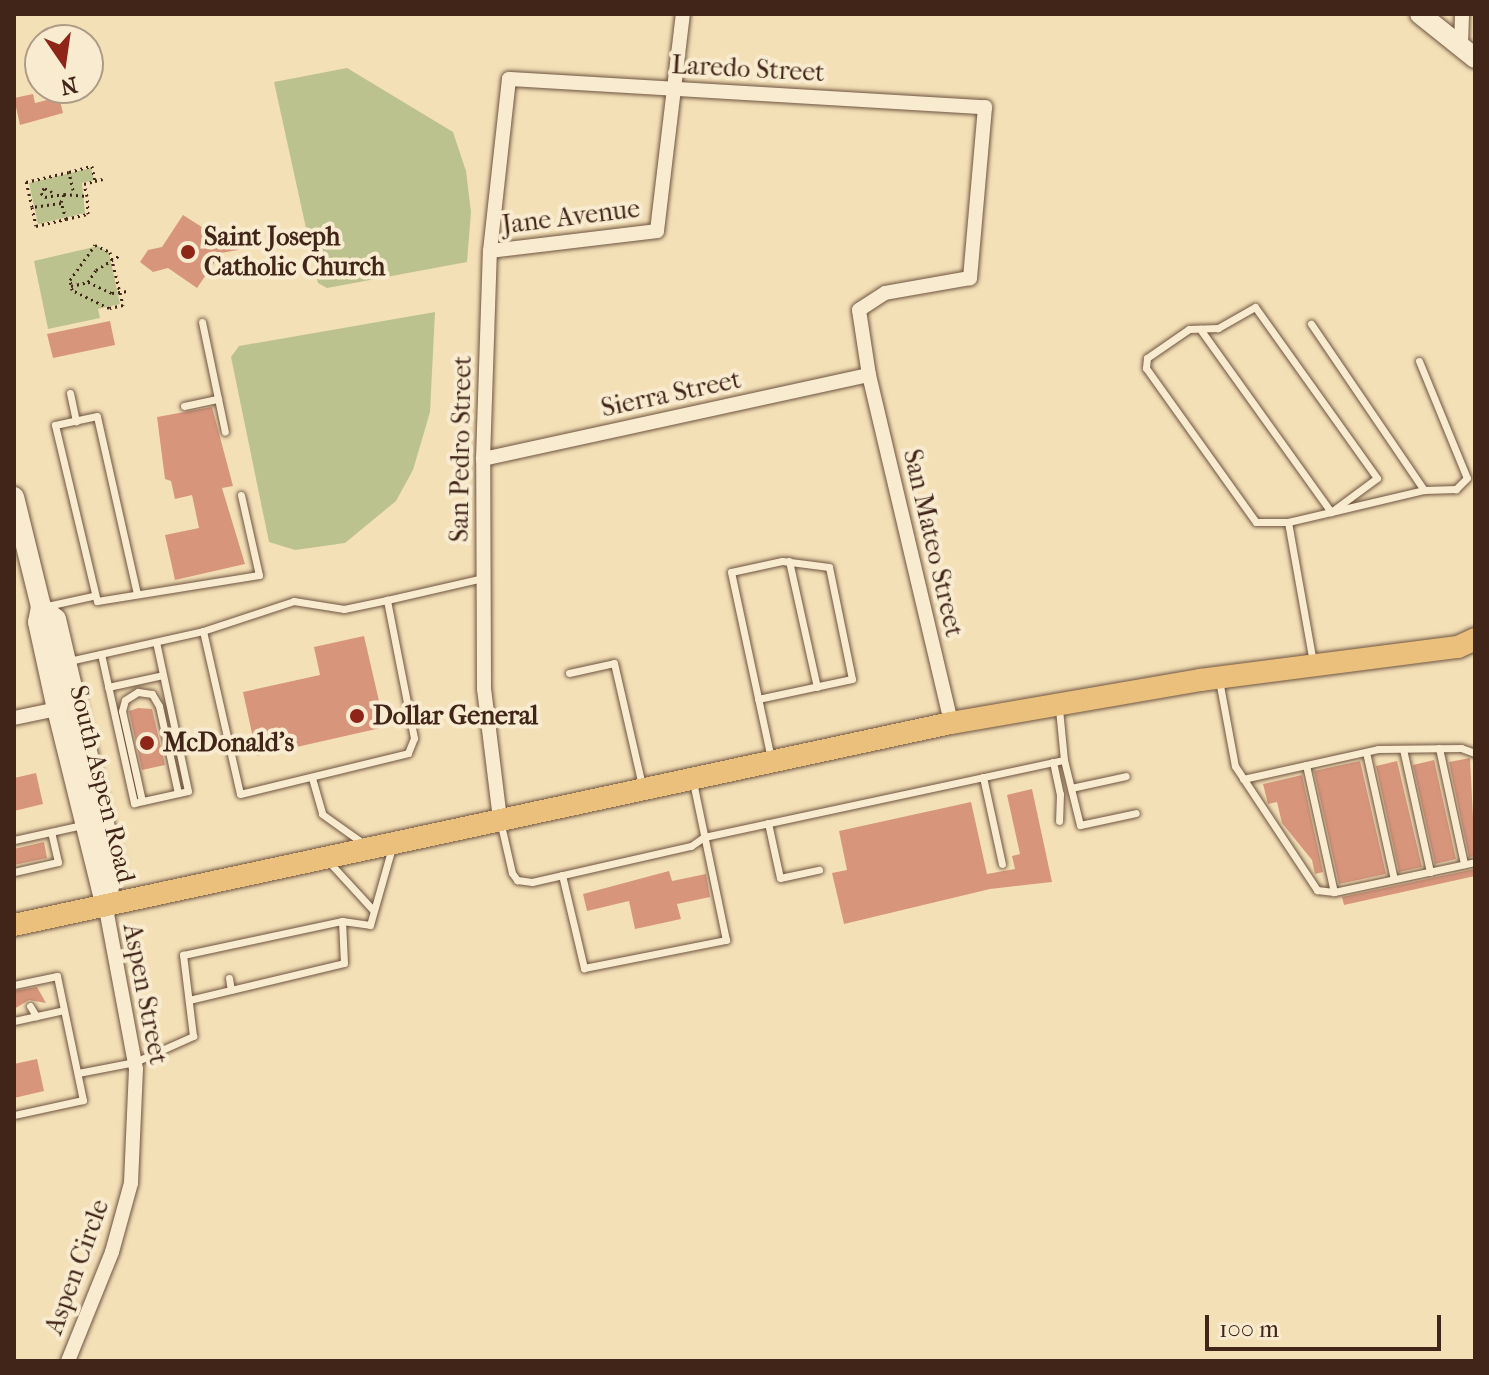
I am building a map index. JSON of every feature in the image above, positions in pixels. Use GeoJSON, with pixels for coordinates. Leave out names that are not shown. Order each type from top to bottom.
{"type":"FeatureCollection","features":[{"type":"Feature","properties":{"kind":"main road"},"geometry":{"type":"LineString","coordinates":[[14,925],[951,723],[1219,678],[1469,649]]}},
{"type":"Feature","properties":{"kind":"street"},"geometry":{"type":"LineString","coordinates":[[671,89],[683,14]]}},
{"type":"Feature","properties":{"kind":"street"},"geometry":{"type":"LineString","coordinates":[[1420,14],[1468,51]]}},
{"type":"Feature","properties":{"kind":"street"},"geometry":{"type":"LineString","coordinates":[[1462,14],[1468,51]]}},
{"type":"Feature","properties":{"kind":"street","name":"Laredo Street"},"geometry":{"type":"LineString","coordinates":[[509,79],[985,107],[970,278],[885,293]]}},
{"type":"Feature","properties":{"kind":"street","name":"San Pedro Street"},"geometry":{"type":"LineString","coordinates":[[500,819],[484,689],[483,459],[490,251],[509,79]]}},
{"type":"Feature","properties":{"kind":"street","name":"Jane Avenue"},"geometry":{"type":"LineString","coordinates":[[490,251],[657,231],[671,89]]}},
{"type":"Feature","properties":{"kind":"street","name":"San Mateo Street"},"geometry":{"type":"LineString","coordinates":[[885,293],[859,310],[869,375],[951,723]]}},
{"type":"Feature","properties":{"kind":"street","name":"Sierra Street"},"geometry":{"type":"LineString","coordinates":[[483,459],[869,375]]}},
{"type":"Feature","properties":{"kind":"street","name":"South Aspen Road"},"geometry":{"type":"LineString","coordinates":[[14,497],[17,522],[41,607],[38,622],[57,664],[114,867],[105,903]]}},
{"type":"Feature","properties":{"kind":"street","name":"South Aspen Road"},"geometry":{"type":"LineString","coordinates":[[57,664],[57,709],[105,903]]}},
{"type":"Feature","properties":{"kind":"street"},"geometry":{"type":"LineString","coordinates":[[14,718],[57,709]]}},
{"type":"Feature","properties":{"kind":"street","name":"Aspen Street"},"geometry":{"type":"LineString","coordinates":[[105,903],[135,1062],[138,1094]]}},
{"type":"Feature","properties":{"kind":"street","name":"Aspen Circle"},"geometry":{"type":"LineString","coordinates":[[68,1361],[125,1213],[138,1094]]}},
{"type":"Feature","properties":{"kind":"lane"},"geometry":{"type":"LineString","coordinates":[[1331,512],[1377,478],[1261,310],[1255,307],[1218,328],[1189,329],[1147,358],[1146,368],[1256,522],[1288,522],[1331,512],[1424,490],[1456,489],[1467,478],[1419,361]]}},
{"type":"Feature","properties":{"kind":"lane"},"geometry":{"type":"LineString","coordinates":[[202,322],[225,432]]}},
{"type":"Feature","properties":{"kind":"lane"},"geometry":{"type":"LineString","coordinates":[[1311,324],[1424,490]]}},
{"type":"Feature","properties":{"kind":"lane"},"geometry":{"type":"LineString","coordinates":[[1200,329],[1331,512]]}},
{"type":"Feature","properties":{"kind":"lane"},"geometry":{"type":"LineString","coordinates":[[70,393],[76,421]]}},
{"type":"Feature","properties":{"kind":"lane"},"geometry":{"type":"LineString","coordinates":[[184,406],[218,399]]}},
{"type":"Feature","properties":{"kind":"lane"},"geometry":{"type":"LineString","coordinates":[[92,596],[55,425],[97,416],[137,594]]}},
{"type":"Feature","properties":{"kind":"lane"},"geometry":{"type":"LineString","coordinates":[[41,607],[92,596],[105,601],[259,575],[241,495]]}},
{"type":"Feature","properties":{"kind":"lane"},"geometry":{"type":"LineString","coordinates":[[1288,522],[1313,665]]}},
{"type":"Feature","properties":{"kind":"lane"},"geometry":{"type":"LineString","coordinates":[[789,561],[817,687]]}},
{"type":"Feature","properties":{"kind":"lane"},"geometry":{"type":"LineString","coordinates":[[758,699],[852,679],[829,567],[789,561],[731,572],[758,699],[771,760]]}},
{"type":"Feature","properties":{"kind":"lane"},"geometry":{"type":"LineString","coordinates":[[57,664],[203,631],[294,601],[344,609],[483,578]]}},
{"type":"Feature","properties":{"kind":"lane"},"geometry":{"type":"LineString","coordinates":[[203,631],[240,794],[401,758],[412,747],[387,600]]}},
{"type":"Feature","properties":{"kind":"lane"},"geometry":{"type":"LineString","coordinates":[[101,654],[134,803],[188,791],[156,642]]}},
{"type":"Feature","properties":{"kind":"lane"},"geometry":{"type":"LineString","coordinates":[[569,673],[614,663],[642,788]]}},
{"type":"Feature","properties":{"kind":"lane"},"geometry":{"type":"LineString","coordinates":[[108,687],[163,675]]}},
{"type":"Feature","properties":{"kind":"lane"},"geometry":{"type":"LineString","coordinates":[[1219,678],[1226,729],[1243,779],[1311,885],[1334,892],[1475,862]]}},
{"type":"Feature","properties":{"kind":"lane"},"geometry":{"type":"LineString","coordinates":[[142,801],[122,711],[125,700],[138,692],[157,699],[178,793]]}},
{"type":"Feature","properties":{"kind":"lane"},"geometry":{"type":"LineString","coordinates":[[1058,703],[1064,760],[1080,825],[1136,813]]}},
{"type":"Feature","properties":{"kind":"lane"},"geometry":{"type":"LineString","coordinates":[[1243,779],[1366,752],[1439,748],[1475,753]]}},
{"type":"Feature","properties":{"kind":"lane"},"geometry":{"type":"LineString","coordinates":[[1439,748],[1464,864]]}},
{"type":"Feature","properties":{"kind":"lane"},"geometry":{"type":"LineString","coordinates":[[1403,749],[1430,872]]}},
{"type":"Feature","properties":{"kind":"lane"},"geometry":{"type":"LineString","coordinates":[[1366,752],[1394,879]]}},
{"type":"Feature","properties":{"kind":"lane"},"geometry":{"type":"LineString","coordinates":[[500,819],[517,880],[562,875],[691,846],[704,837],[1064,760]]}},
{"type":"Feature","properties":{"kind":"lane"},"geometry":{"type":"LineString","coordinates":[[1053,762],[1060,794],[1059,821]]}},
{"type":"Feature","properties":{"kind":"lane"},"geometry":{"type":"LineString","coordinates":[[1306,765],[1334,892]]}},
{"type":"Feature","properties":{"kind":"lane"},"geometry":{"type":"LineString","coordinates":[[1071,788],[1126,776]]}},
{"type":"Feature","properties":{"kind":"lane"},"geometry":{"type":"LineString","coordinates":[[562,875],[584,968],[726,940],[692,777]]}},
{"type":"Feature","properties":{"kind":"lane"},"geometry":{"type":"LineString","coordinates":[[983,777],[1002,864]]}},
{"type":"Feature","properties":{"kind":"lane"},"geometry":{"type":"LineString","coordinates":[[312,778],[322,814],[369,848]]}},
{"type":"Feature","properties":{"kind":"lane"},"geometry":{"type":"LineString","coordinates":[[768,823],[780,878],[819,870]]}},
{"type":"Feature","properties":{"kind":"lane"},"geometry":{"type":"LineString","coordinates":[[14,840],[84,825]]}},
{"type":"Feature","properties":{"kind":"lane"},"geometry":{"type":"LineString","coordinates":[[14,872],[58,862],[51,832]]}},
{"type":"Feature","properties":{"kind":"lane"},"geometry":{"type":"LineString","coordinates":[[78,1073],[135,1062],[193,1036],[183,955],[342,921],[370,925],[395,842]]}},
{"type":"Feature","properties":{"kind":"lane"},"geometry":{"type":"LineString","coordinates":[[323,857],[373,910]]}},
{"type":"Feature","properties":{"kind":"lane"},"geometry":{"type":"LineString","coordinates":[[189,1000],[344,963],[342,921]]}},
{"type":"Feature","properties":{"kind":"lane"},"geometry":{"type":"LineString","coordinates":[[302,928],[304,939]]}},
{"type":"Feature","properties":{"kind":"lane"},"geometry":{"type":"LineString","coordinates":[[280,933],[282,944]]}},
{"type":"Feature","properties":{"kind":"lane"},"geometry":{"type":"LineString","coordinates":[[262,937],[264,948]]}},
{"type":"Feature","properties":{"kind":"lane"},"geometry":{"type":"LineString","coordinates":[[242,942],[244,952]]}},
{"type":"Feature","properties":{"kind":"lane"},"geometry":{"type":"LineString","coordinates":[[224,946],[226,955]]}},
{"type":"Feature","properties":{"kind":"lane"},"geometry":{"type":"LineString","coordinates":[[308,961],[311,971]]}},
{"type":"Feature","properties":{"kind":"lane"},"geometry":{"type":"LineString","coordinates":[[285,967],[287,976]]}},
{"type":"Feature","properties":{"kind":"lane"},"geometry":{"type":"LineString","coordinates":[[268,970],[271,980]]}},
{"type":"Feature","properties":{"kind":"lane"},"geometry":{"type":"LineString","coordinates":[[249,974],[251,985]]}},
{"type":"Feature","properties":{"kind":"lane"},"geometry":{"type":"LineString","coordinates":[[14,1115],[83,1100],[57,976],[16,987]]}},
{"type":"Feature","properties":{"kind":"lane"},"geometry":{"type":"LineString","coordinates":[[229,978],[231,990]]}},
{"type":"Feature","properties":{"kind":"lane"},"geometry":{"type":"LineString","coordinates":[[30,1006],[36,1016]]}},
{"type":"Feature","properties":{"kind":"lane"},"geometry":{"type":"LineString","coordinates":[[14,1021],[64,1010]]}},
{"type":"Feature","properties":{"kind":"path"},"geometry":{"type":"LineString","coordinates":[[95,181],[92,166],[26,182],[36,226],[88,214],[84,184],[103,179]]}},
{"type":"Feature","properties":{"kind":"path"},"geometry":{"type":"LineString","coordinates":[[69,172],[73,192]]}},
{"type":"Feature","properties":{"kind":"path"},"geometry":{"type":"LineString","coordinates":[[52,192],[87,196]]}},
{"type":"Feature","properties":{"kind":"path"},"geometry":{"type":"LineString","coordinates":[[64,194],[62,204],[66,219]]}},
{"type":"Feature","properties":{"kind":"path"},"geometry":{"type":"LineString","coordinates":[[32,207],[62,204]]}},
{"type":"Feature","properties":{"kind":"path"},"geometry":{"type":"LineString","coordinates":[[95,245],[104,245],[111,257],[123,305],[109,308],[71,286],[95,245]]}},
{"type":"Feature","properties":{"kind":"path"},"geometry":{"type":"LineString","coordinates":[[88,282],[111,257],[120,255]]}},
{"type":"Feature","properties":{"kind":"path"},"geometry":{"type":"LineString","coordinates":[[92,276],[94,284]]}},
{"type":"Feature","properties":{"kind":"path"},"geometry":{"type":"LineString","coordinates":[[71,286],[88,282],[120,292],[128,291]]}},
{"type":"Feature","properties":{"kind":"green space"},"geometry":{"type":"Polygon","coordinates":[[[347,68],[453,132],[466,171],[471,212],[467,262],[327,288],[318,283],[274,82],[347,68]]]}},
{"type":"Feature","properties":{"kind":"green space"},"geometry":{"type":"Polygon","coordinates":[[[91,168],[94,180],[82,183],[85,213],[38,224],[29,183],[91,168]]]}},
{"type":"Feature","properties":{"kind":"green space"},"geometry":{"type":"Polygon","coordinates":[[[98,246],[109,253],[120,304],[98,309],[100,318],[48,329],[34,261],[98,246]]]}},
{"type":"Feature","properties":{"kind":"green space"},"geometry":{"type":"Polygon","coordinates":[[[435,312],[430,412],[413,470],[396,501],[345,543],[295,550],[269,542],[231,357],[239,346],[435,312]]]}},
{"type":"Feature","properties":{"kind":"building"},"geometry":{"type":"Polygon","coordinates":[[[24,96],[24,104],[61,104],[63,113],[20,125],[14,98],[24,96]]]}},
{"type":"Feature","properties":{"kind":"building","name":"Saint Joseph Catholic Church"},"geometry":{"type":"Polygon","coordinates":[[[183,215],[216,236],[234,232],[244,240],[238,250],[221,253],[197,288],[168,268],[153,272],[140,262],[148,250],[162,247],[183,215]]]}},
{"type":"Feature","properties":{"kind":"building"},"geometry":{"type":"Polygon","coordinates":[[[110,321],[115,345],[53,358],[47,334],[110,321]]]}},
{"type":"Feature","properties":{"kind":"building"},"geometry":{"type":"Polygon","coordinates":[[[212,407],[233,486],[222,488],[245,564],[175,580],[165,535],[199,528],[192,495],[175,499],[171,481],[165,479],[157,417],[212,407]]]}},
{"type":"Feature","properties":{"kind":"building"},"geometry":{"type":"Polygon","coordinates":[[[364,636],[385,727],[257,756],[243,692],[320,675],[314,647],[364,636]]]}},
{"type":"Feature","properties":{"kind":"building"},"geometry":{"type":"Polygon","coordinates":[[[152,709],[165,765],[142,770],[129,711],[152,709]]]}},
{"type":"Feature","properties":{"kind":"building"},"geometry":{"type":"Polygon","coordinates":[[[1470,758],[1475,856],[1469,857],[1449,762],[1470,758]]]}},
{"type":"Feature","properties":{"kind":"building"},"geometry":{"type":"Polygon","coordinates":[[[1434,760],[1456,859],[1435,864],[1413,765],[1434,760]]]}},
{"type":"Feature","properties":{"kind":"building"},"geometry":{"type":"Polygon","coordinates":[[[1360,761],[1386,874],[1339,884],[1314,771],[1360,761]]]}},
{"type":"Feature","properties":{"kind":"building"},"geometry":{"type":"Polygon","coordinates":[[[1397,761],[1422,867],[1399,872],[1376,766],[1397,761]]]}},
{"type":"Feature","properties":{"kind":"building"},"geometry":{"type":"Polygon","coordinates":[[[36,773],[43,804],[14,811],[14,778],[36,773]]]}},
{"type":"Feature","properties":{"kind":"building"},"geometry":{"type":"Polygon","coordinates":[[[1302,775],[1323,872],[1315,874],[1312,860],[1282,823],[1277,802],[1268,804],[1263,784],[1302,775]]]}},
{"type":"Feature","properties":{"kind":"building"},"geometry":{"type":"Polygon","coordinates":[[[1032,789],[1052,882],[990,889],[844,924],[832,873],[847,870],[839,831],[971,802],[987,874],[1015,869],[1012,856],[1020,854],[1007,795],[1032,789]]]}},
{"type":"Feature","properties":{"kind":"building"},"geometry":{"type":"Polygon","coordinates":[[[44,842],[47,858],[14,865],[14,849],[44,842]]]}},
{"type":"Feature","properties":{"kind":"building"},"geometry":{"type":"Polygon","coordinates":[[[1475,869],[1475,876],[1344,905],[1342,897],[1475,869]]]}},
{"type":"Feature","properties":{"kind":"building"},"geometry":{"type":"Polygon","coordinates":[[[669,871],[672,881],[706,874],[710,897],[677,904],[681,919],[635,929],[629,901],[587,911],[583,894],[669,871]]]}},
{"type":"Feature","properties":{"kind":"building"},"geometry":{"type":"Polygon","coordinates":[[[37,987],[46,1003],[29,1000],[14,1009],[14,991],[37,987]]]}},
{"type":"Feature","properties":{"kind":"building"},"geometry":{"type":"Polygon","coordinates":[[[37,1059],[44,1091],[14,1098],[14,1064],[37,1059]]]}},
{"type":"Feature","properties":{"kind":"place","name":"Saint Joseph Catholic Church"},"geometry":{"type":"Point","coordinates":[188,252]}},
{"type":"Feature","properties":{"kind":"place","name":"Dollar General"},"geometry":{"type":"Point","coordinates":[357,716]}},
{"type":"Feature","properties":{"kind":"place","name":"McDonald's"},"geometry":{"type":"Point","coordinates":[147,743]}}]}
